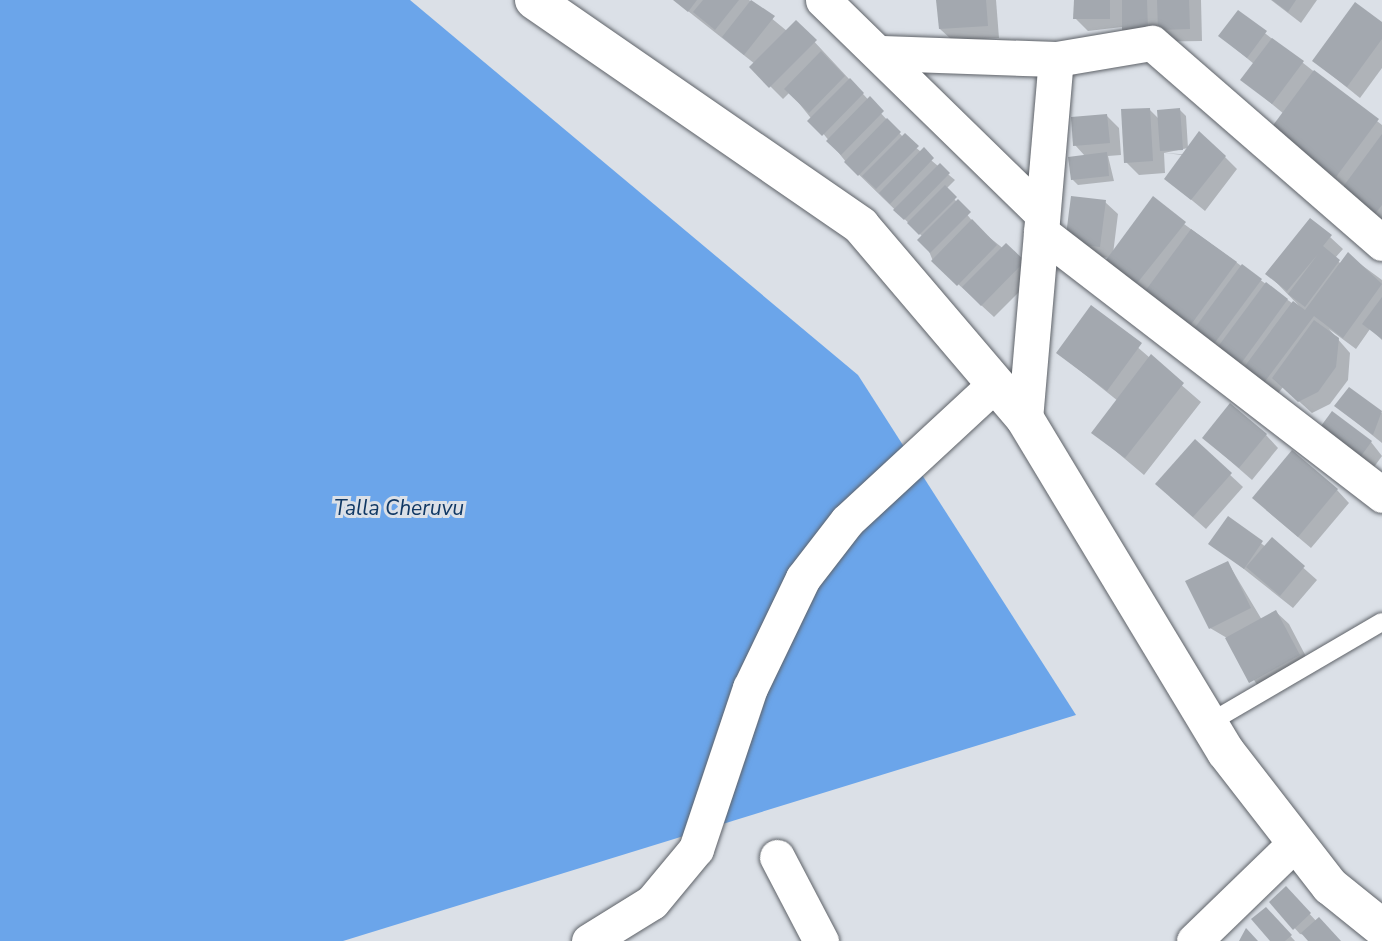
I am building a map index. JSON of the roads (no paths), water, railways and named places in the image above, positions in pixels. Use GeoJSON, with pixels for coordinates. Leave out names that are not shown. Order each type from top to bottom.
{"type":"FeatureCollection","features":[{"type":"Feature","properties":{"kind":"street"},"geometry":{"type":"LineString","coordinates":[[534,0],[861,226],[1025,419],[1209,723],[1296,842],[1330,886],[1382,928]]}},
{"type":"Feature","properties":{"kind":"street"},"geometry":{"type":"LineString","coordinates":[[823,0],[882,53],[1042,223],[1382,495]]}},
{"type":"Feature","properties":{"kind":"street"},"geometry":{"type":"LineString","coordinates":[[882,53],[1056,59],[1152,43],[1382,243]]}},
{"type":"Feature","properties":{"kind":"street"},"geometry":{"type":"LineString","coordinates":[[1025,419],[1056,59]]}},
{"type":"Feature","properties":{"kind":"street"},"geometry":{"type":"LineString","coordinates":[[589,941],[652,902],[696,849],[750,688],[803,578],[847,521],[995,384]]}},
{"type":"Feature","properties":{"kind":"street"},"geometry":{"type":"LineString","coordinates":[[1194,941],[1296,842]]}},
{"type":"Feature","properties":{"kind":"street"},"geometry":{"type":"LineString","coordinates":[[776,857],[821,941]]}},
{"type":"Feature","properties":{"kind":"lane"},"geometry":{"type":"LineString","coordinates":[[1209,723],[1382,622]]}},
{"type":"Feature","properties":{"kind":"water","name":"Talla Cheruvu"},"geometry":{"type":"Polygon","coordinates":[[[0,0],[410,0],[858,375],[1076,715],[343,941],[0,941],[0,0]]]}}]}
